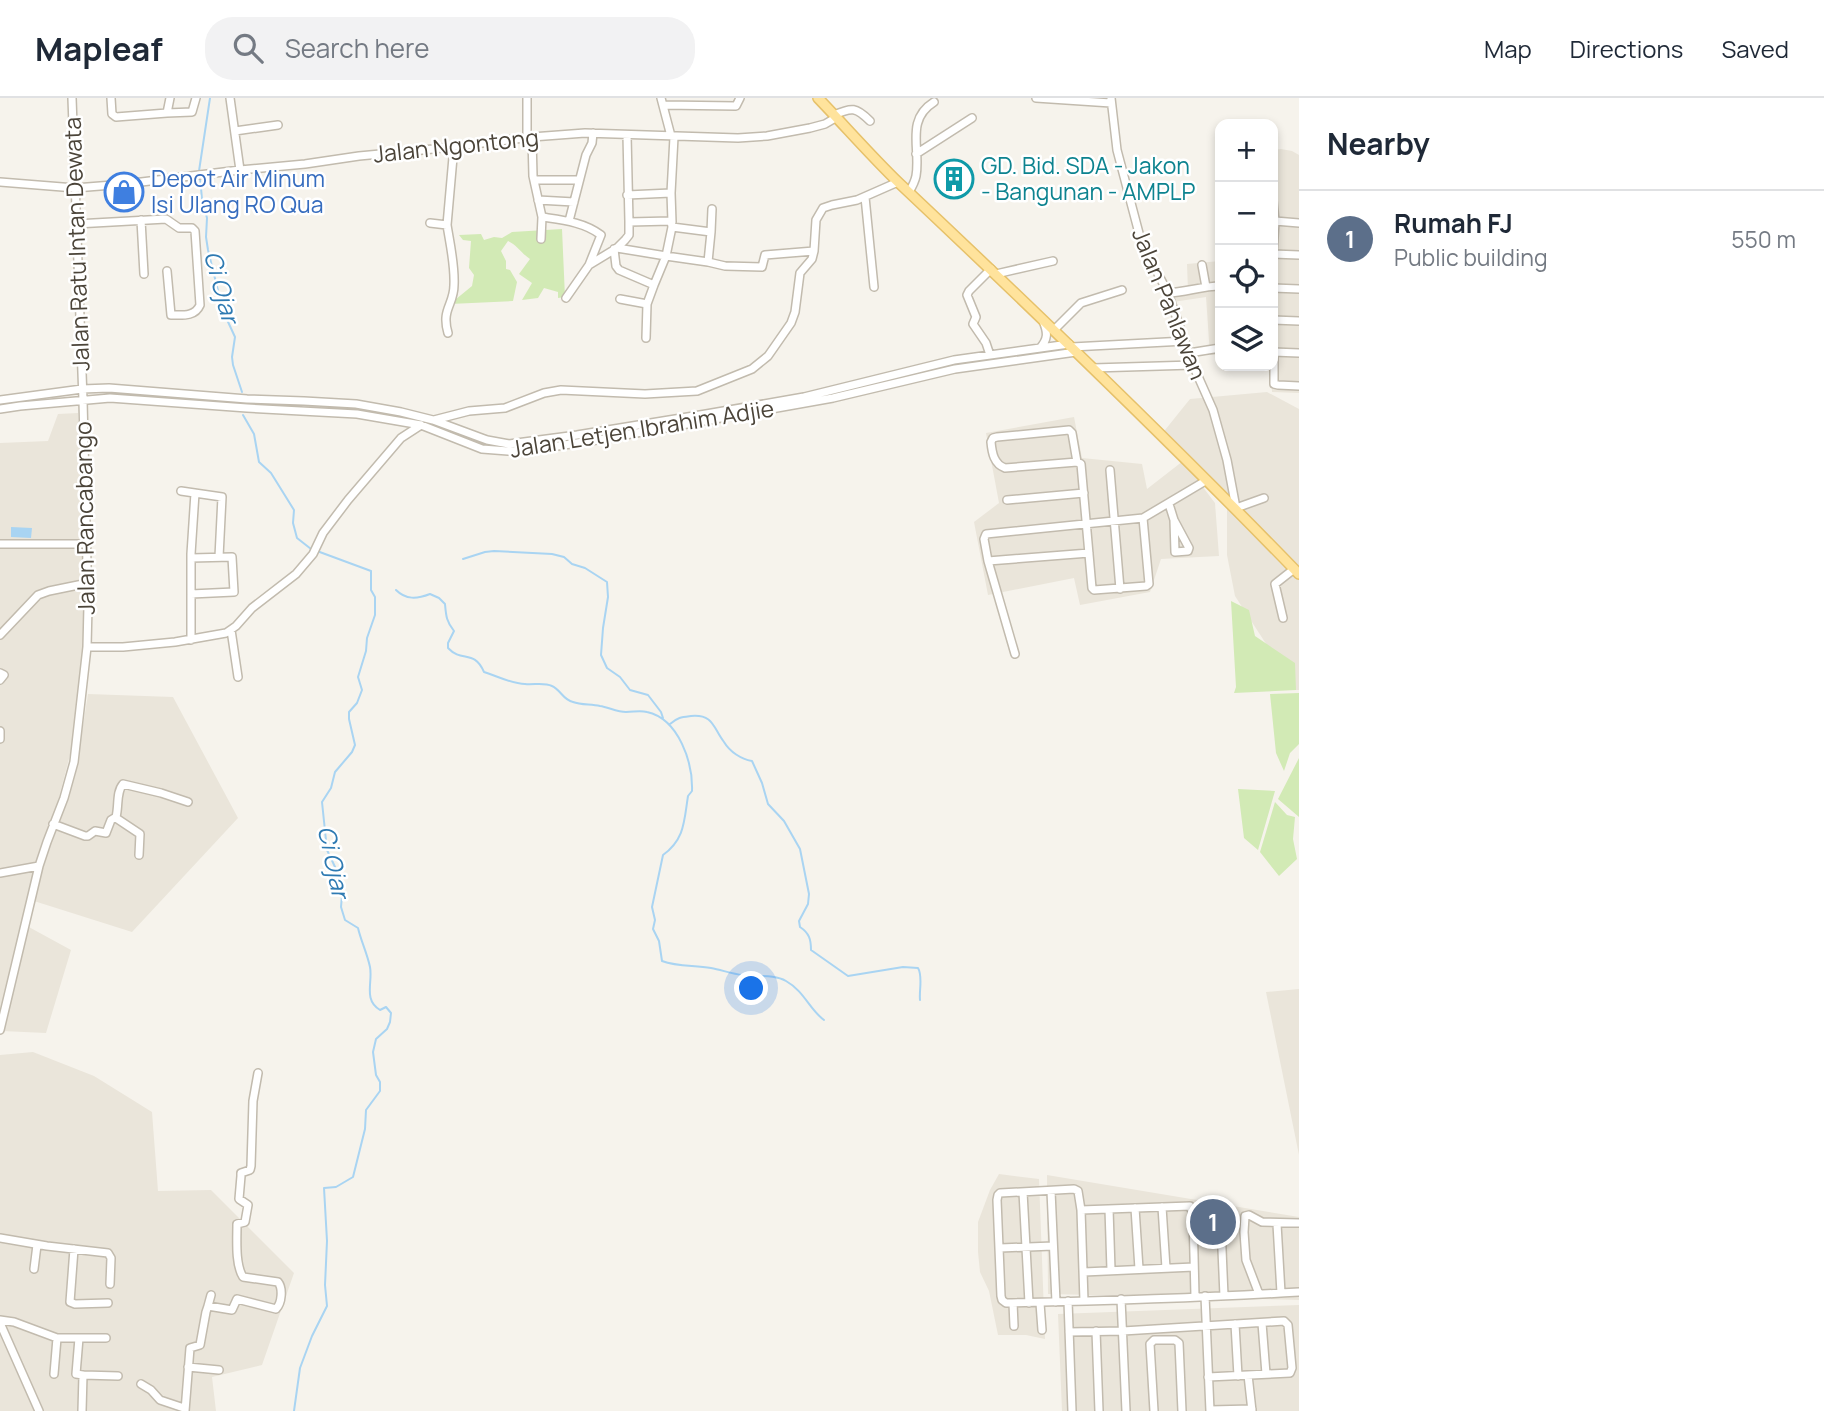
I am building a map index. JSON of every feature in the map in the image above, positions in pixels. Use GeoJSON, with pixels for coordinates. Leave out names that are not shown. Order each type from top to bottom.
{"type":"FeatureCollection","features":[{"type":"Feature","properties":{"kind":"main road"},"geometry":{"type":"LineString","coordinates":[[818,98],[898,182],[1093,368],[1236,508],[1296,571]]}},
{"type":"Feature","properties":{"kind":"street","name":"Jalan Ratu Intan Dewata"},"geometry":{"type":"LineString","coordinates":[[72,98],[82,389]]}},
{"type":"Feature","properties":{"kind":"street"},"geometry":{"type":"LineString","coordinates":[[111,98],[112,114],[116,117],[192,112],[196,98]]}},
{"type":"Feature","properties":{"kind":"street"},"geometry":{"type":"LineString","coordinates":[[167,113],[170,98]]}},
{"type":"Feature","properties":{"kind":"street"},"geometry":{"type":"LineString","coordinates":[[230,98],[240,170]]}},
{"type":"Feature","properties":{"kind":"street"},"geometry":{"type":"LineString","coordinates":[[527,98],[531,158],[542,217],[541,239]]}},
{"type":"Feature","properties":{"kind":"street"},"geometry":{"type":"LineString","coordinates":[[646,338],[647,304],[666,256],[672,225],[672,136],[662,102],[736,106],[740,98]]}},
{"type":"Feature","properties":{"kind":"street"},"geometry":{"type":"LineString","coordinates":[[1036,98],[1111,100]]}},
{"type":"Feature","properties":{"kind":"street","name":"Jalan Pahlawan"},"geometry":{"type":"LineString","coordinates":[[1111,100],[1117,150],[1140,237],[1168,293],[1193,365],[1216,417],[1236,508]]}},
{"type":"Feature","properties":{"kind":"street"},"geometry":{"type":"LineString","coordinates":[[909,191],[916,175],[916,131],[920,115],[925,107],[934,102]]}},
{"type":"Feature","properties":{"kind":"street"},"geometry":{"type":"LineString","coordinates":[[836,116],[844,110],[855,109],[870,121]]}},
{"type":"Feature","properties":{"kind":"street","name":"Jalan Ngontong"},"geometry":{"type":"LineString","coordinates":[[0,182],[75,188],[125,184],[359,156],[593,133],[711,139],[767,136],[810,128],[836,116]]}},
{"type":"Feature","properties":{"kind":"street"},"geometry":{"type":"LineString","coordinates":[[916,154],[972,118]]}},
{"type":"Feature","properties":{"kind":"street"},"geometry":{"type":"LineString","coordinates":[[235,131],[278,125]]}},
{"type":"Feature","properties":{"kind":"street"},"geometry":{"type":"LineString","coordinates":[[569,221],[593,133]]}},
{"type":"Feature","properties":{"kind":"street"},"geometry":{"type":"LineString","coordinates":[[589,265],[616,248],[629,235],[627,135]]}},
{"type":"Feature","properties":{"kind":"street"},"geometry":{"type":"LineString","coordinates":[[449,333],[446,314],[453,295],[454,281],[447,225],[454,146]]}},
{"type":"Feature","properties":{"kind":"street"},"geometry":{"type":"LineString","coordinates":[[534,180],[579,180]]}},
{"type":"Feature","properties":{"kind":"street"},"geometry":{"type":"LineString","coordinates":[[433,420],[469,411],[505,408],[544,393],[561,390],[645,394],[697,391],[752,369],[768,356],[791,323],[800,273],[814,251],[816,220],[824,207],[857,200],[898,182]]}},
{"type":"Feature","properties":{"kind":"street"},"geometry":{"type":"LineString","coordinates":[[627,195],[671,193]]}},
{"type":"Feature","properties":{"kind":"street"},"geometry":{"type":"LineString","coordinates":[[865,197],[874,287]]}},
{"type":"Feature","properties":{"kind":"street"},"geometry":{"type":"LineString","coordinates":[[538,200],[573,202]]}},
{"type":"Feature","properties":{"kind":"street"},"geometry":{"type":"LineString","coordinates":[[708,262],[712,209]]}},
{"type":"Feature","properties":{"kind":"street"},"geometry":{"type":"LineString","coordinates":[[542,217],[569,221],[601,235],[589,265],[566,298]]}},
{"type":"Feature","properties":{"kind":"street"},"geometry":{"type":"LineString","coordinates":[[76,224],[166,219],[179,228],[192,228],[195,231],[200,306],[191,315],[171,315],[167,271]]}},
{"type":"Feature","properties":{"kind":"street"},"geometry":{"type":"LineString","coordinates":[[141,220],[144,274]]}},
{"type":"Feature","properties":{"kind":"street"},"geometry":{"type":"LineString","coordinates":[[1278,221],[1299,223]]}},
{"type":"Feature","properties":{"kind":"street"},"geometry":{"type":"LineString","coordinates":[[629,222],[672,225],[710,232]]}},
{"type":"Feature","properties":{"kind":"street"},"geometry":{"type":"LineString","coordinates":[[430,223],[447,225]]}},
{"type":"Feature","properties":{"kind":"street"},"geometry":{"type":"LineString","coordinates":[[616,248],[725,266],[762,267],[765,255],[814,251]]}},
{"type":"Feature","properties":{"kind":"street"},"geometry":{"type":"LineString","coordinates":[[616,248],[616,266],[619,270],[654,285]]}},
{"type":"Feature","properties":{"kind":"street"},"geometry":{"type":"LineString","coordinates":[[1278,254],[1299,255]]}},
{"type":"Feature","properties":{"kind":"street"},"geometry":{"type":"LineString","coordinates":[[990,355],[986,343],[973,324],[976,317],[967,295],[969,291],[994,272],[1053,261]]}},
{"type":"Feature","properties":{"kind":"street"},"geometry":{"type":"LineString","coordinates":[[1202,265],[1206,287]]}},
{"type":"Feature","properties":{"kind":"street"},"geometry":{"type":"LineString","coordinates":[[1168,293],[1215,286]]}},
{"type":"Feature","properties":{"kind":"street"},"geometry":{"type":"LineString","coordinates":[[1278,288],[1299,289]]}},
{"type":"Feature","properties":{"kind":"street"},"geometry":{"type":"LineString","coordinates":[[1054,330],[1081,303],[1122,290]]}},
{"type":"Feature","properties":{"kind":"street"},"geometry":{"type":"LineString","coordinates":[[620,299],[647,304]]}},
{"type":"Feature","properties":{"kind":"street"},"geometry":{"type":"LineString","coordinates":[[1039,349],[1046,341],[1047,335],[1042,319]]}},
{"type":"Feature","properties":{"kind":"street"},"geometry":{"type":"LineString","coordinates":[[1278,320],[1299,321]]}},
{"type":"Feature","properties":{"kind":"street"},"geometry":{"type":"LineString","coordinates":[[1072,348],[1185,341]]}},
{"type":"Feature","properties":{"kind":"street","name":"Jalan Letjen Ibrahim Adjie"},"geometry":{"type":"LineString","coordinates":[[0,400],[109,388],[356,404],[433,420],[487,440],[509,444],[602,435],[832,398],[955,369],[1072,348]]}},
{"type":"Feature","properties":{"kind":"street","name":"Jalan Letjen Ibrahim Adjie"},"geometry":{"type":"LineString","coordinates":[[0,409],[110,398],[357,414],[421,425],[482,449],[532,450],[804,397],[954,360],[1039,349],[1072,348]]}},
{"type":"Feature","properties":{"kind":"street"},"geometry":{"type":"LineString","coordinates":[[1189,353],[1215,349]]}},
{"type":"Feature","properties":{"kind":"street"},"geometry":{"type":"LineString","coordinates":[[1278,352],[1299,353]]}},
{"type":"Feature","properties":{"kind":"street"},"geometry":{"type":"LineString","coordinates":[[1093,368],[1193,365]]}},
{"type":"Feature","properties":{"kind":"street"},"geometry":{"type":"LineString","coordinates":[[1274,371],[1274,384],[1299,386]]}},
{"type":"Feature","properties":{"kind":"street","name":"Jalan Rancabango"},"geometry":{"type":"LineString","coordinates":[[0,1030],[40,866],[74,762],[87,647],[88,583],[82,389]]}},
{"type":"Feature","properties":{"kind":"street"},"geometry":{"type":"LineString","coordinates":[[304,401],[304,411]]}},
{"type":"Feature","properties":{"kind":"street"},"geometry":{"type":"LineString","coordinates":[[87,647],[123,647],[191,640],[217,636],[231,630],[252,608],[296,575],[315,550],[323,533],[358,488],[401,438],[421,425]]}},
{"type":"Feature","properties":{"kind":"street"},"geometry":{"type":"LineString","coordinates":[[1077,462],[1072,433],[1069,430],[997,437],[991,442],[996,461],[999,466],[1005,468],[1080,463],[1092,588],[1097,591],[1149,584],[1143,518]]}},
{"type":"Feature","properties":{"kind":"street"},"geometry":{"type":"LineString","coordinates":[[1110,470],[1120,589]]}},
{"type":"Feature","properties":{"kind":"street"},"geometry":{"type":"LineString","coordinates":[[1015,653],[988,561],[984,539],[986,534],[1143,518],[1207,480]]}},
{"type":"Feature","properties":{"kind":"street"},"geometry":{"type":"LineString","coordinates":[[181,491],[222,497],[219,557]]}},
{"type":"Feature","properties":{"kind":"street"},"geometry":{"type":"LineString","coordinates":[[1007,500],[1084,492]]}},
{"type":"Feature","properties":{"kind":"street"},"geometry":{"type":"LineString","coordinates":[[191,640],[191,558],[195,493]]}},
{"type":"Feature","properties":{"kind":"street"},"geometry":{"type":"LineString","coordinates":[[1236,508],[1264,498]]}},
{"type":"Feature","properties":{"kind":"street"},"geometry":{"type":"LineString","coordinates":[[1169,503],[1174,520]]}},
{"type":"Feature","properties":{"kind":"street"},"geometry":{"type":"LineString","coordinates":[[0,544],[86,544]]}},
{"type":"Feature","properties":{"kind":"street"},"geometry":{"type":"LineString","coordinates":[[988,561],[1089,553]]}},
{"type":"Feature","properties":{"kind":"street"},"geometry":{"type":"LineString","coordinates":[[191,558],[232,557],[234,592],[191,594]]}},
{"type":"Feature","properties":{"kind":"street"},"geometry":{"type":"LineString","coordinates":[[1283,618],[1275,584],[1296,571]]}},
{"type":"Feature","properties":{"kind":"street"},"geometry":{"type":"LineString","coordinates":[[0,635],[38,595],[88,583]]}},
{"type":"Feature","properties":{"kind":"street"},"geometry":{"type":"LineString","coordinates":[[231,630],[238,677]]}},
{"type":"Feature","properties":{"kind":"street"},"geometry":{"type":"LineString","coordinates":[[0,673],[4,675],[0,680]]}},
{"type":"Feature","properties":{"kind":"street"},"geometry":{"type":"LineString","coordinates":[[0,731],[0,738]]}},
{"type":"Feature","properties":{"kind":"street"},"geometry":{"type":"LineString","coordinates":[[116,818],[120,787],[123,784],[188,802]]}},
{"type":"Feature","properties":{"kind":"street"},"geometry":{"type":"LineString","coordinates":[[53,824],[88,836],[95,831],[106,833],[111,820],[116,818]]}},
{"type":"Feature","properties":{"kind":"street"},"geometry":{"type":"LineString","coordinates":[[116,818],[140,834],[139,855]]}},
{"type":"Feature","properties":{"kind":"street"},"geometry":{"type":"LineString","coordinates":[[0,873],[40,866]]}},
{"type":"Feature","properties":{"kind":"street"},"geometry":{"type":"LineString","coordinates":[[208,1306],[232,1310],[237,1299],[276,1309],[279,1305],[281,1289],[278,1282],[243,1277],[238,1255],[237,1224],[246,1222],[248,1205],[239,1199],[241,1176],[250,1170],[251,1166],[253,1101],[258,1073]]}},
{"type":"Feature","properties":{"kind":"street"},"geometry":{"type":"LineString","coordinates":[[1084,1301],[1078,1191],[1074,1189],[1000,1193],[1001,1296],[1006,1303],[1041,1303],[1299,1292]]}},
{"type":"Feature","properties":{"kind":"street"},"geometry":{"type":"LineString","coordinates":[[1051,1191],[1056,1302]]}},
{"type":"Feature","properties":{"kind":"street"},"geometry":{"type":"LineString","coordinates":[[1023,1192],[1029,1303]]}},
{"type":"Feature","properties":{"kind":"street"},"geometry":{"type":"LineString","coordinates":[[1081,1210],[1188,1205],[1192,1208],[1195,1296]]}},
{"type":"Feature","properties":{"kind":"street"},"geometry":{"type":"LineString","coordinates":[[1162,1207],[1166,1268]]}},
{"type":"Feature","properties":{"kind":"street"},"geometry":{"type":"LineString","coordinates":[[1135,1208],[1139,1269]]}},
{"type":"Feature","properties":{"kind":"street"},"geometry":{"type":"LineString","coordinates":[[1109,1209],[1111,1270]]}},
{"type":"Feature","properties":{"kind":"street"},"geometry":{"type":"LineString","coordinates":[[1193,1215],[1211,1215],[1216,1217],[1221,1226],[1224,1296]]}},
{"type":"Feature","properties":{"kind":"street"},"geometry":{"type":"LineString","coordinates":[[1259,1294],[1245,1260],[1245,1216],[1277,1224],[1299,1223]]}},
{"type":"Feature","properties":{"kind":"street"},"geometry":{"type":"LineString","coordinates":[[1277,1224],[1280,1293]]}},
{"type":"Feature","properties":{"kind":"street"},"geometry":{"type":"LineString","coordinates":[[0,1238],[110,1254],[110,1284]]}},
{"type":"Feature","properties":{"kind":"street"},"geometry":{"type":"LineString","coordinates":[[34,1269],[37,1245]]}},
{"type":"Feature","properties":{"kind":"street"},"geometry":{"type":"LineString","coordinates":[[1000,1248],[1053,1246]]}},
{"type":"Feature","properties":{"kind":"street"},"geometry":{"type":"LineString","coordinates":[[74,1249],[70,1302],[108,1303]]}},
{"type":"Feature","properties":{"kind":"street"},"geometry":{"type":"LineString","coordinates":[[1084,1272],[1194,1267]]}},
{"type":"Feature","properties":{"kind":"street"},"geometry":{"type":"LineString","coordinates":[[141,1384],[160,1400],[185,1410],[191,1346],[200,1345],[205,1312],[211,1296]]}},
{"type":"Feature","properties":{"kind":"street"},"geometry":{"type":"LineString","coordinates":[[1205,1296],[1210,1410],[1252,1410],[1248,1375]]}},
{"type":"Feature","properties":{"kind":"street"},"geometry":{"type":"LineString","coordinates":[[1121,1299],[1126,1411]]}},
{"type":"Feature","properties":{"kind":"street"},"geometry":{"type":"LineString","coordinates":[[1068,1301],[1072,1411]]}},
{"type":"Feature","properties":{"kind":"street"},"geometry":{"type":"LineString","coordinates":[[1013,1303],[1014,1326]]}},
{"type":"Feature","properties":{"kind":"street"},"geometry":{"type":"LineString","coordinates":[[1041,1303],[1041,1330]]}},
{"type":"Feature","properties":{"kind":"street"},"geometry":{"type":"LineString","coordinates":[[39,1411],[0,1321],[14,1322],[57,1338],[106,1338]]}},
{"type":"Feature","properties":{"kind":"street"},"geometry":{"type":"LineString","coordinates":[[1069,1332],[1284,1321],[1289,1330],[1290,1373],[1208,1377]]}},
{"type":"Feature","properties":{"kind":"street"},"geometry":{"type":"LineString","coordinates":[[1262,1323],[1266,1374]]}},
{"type":"Feature","properties":{"kind":"street"},"geometry":{"type":"LineString","coordinates":[[1235,1324],[1238,1376]]}},
{"type":"Feature","properties":{"kind":"street"},"geometry":{"type":"LineString","coordinates":[[1164,1328],[1165,1340]]}},
{"type":"Feature","properties":{"kind":"street"},"geometry":{"type":"LineString","coordinates":[[1096,1331],[1099,1411]]}},
{"type":"Feature","properties":{"kind":"street"},"geometry":{"type":"LineString","coordinates":[[54,1374],[57,1338]]}},
{"type":"Feature","properties":{"kind":"street"},"geometry":{"type":"LineString","coordinates":[[79,1338],[76,1374],[118,1376]]}},
{"type":"Feature","properties":{"kind":"street"},"geometry":{"type":"LineString","coordinates":[[1154,1411],[1150,1344],[1154,1340],[1175,1340],[1179,1343],[1182,1411]]}},
{"type":"Feature","properties":{"kind":"street"},"geometry":{"type":"LineString","coordinates":[[188,1367],[219,1370]]}},
{"type":"Feature","properties":{"kind":"street"},"geometry":{"type":"LineString","coordinates":[[82,1411],[83,1375]]}},
{"type":"Feature","properties":{"kind":"shaded area"},"geometry":{"type":"Polygon","coordinates":[[[1278,149],[1299,155],[1299,393],[1272,392],[1271,371],[1278,371],[1278,149]]]}},
{"type":"Feature","properties":{"kind":"shaded area"},"geometry":{"type":"Polygon","coordinates":[[[1215,261],[1215,355],[1210,355],[1206,297],[1173,302],[1170,293],[1188,291],[1187,264],[1215,261]]]}},
{"type":"Feature","properties":{"kind":"shaded area"},"geometry":{"type":"Polygon","coordinates":[[[1267,392],[1299,409],[1299,690],[1296,690],[1235,596],[1227,555],[1227,500],[1161,435],[1190,399],[1267,392]]]}},
{"type":"Feature","properties":{"kind":"shaded area"},"geometry":{"type":"Polygon","coordinates":[[[78,413],[85,611],[80,681],[71,751],[0,1024],[0,443],[48,441],[58,414],[78,413]]]}},
{"type":"Feature","properties":{"kind":"shaded area"},"geometry":{"type":"Polygon","coordinates":[[[1074,417],[1082,458],[1142,464],[1147,489],[1183,461],[1215,503],[1219,556],[1161,559],[1150,592],[1080,605],[1074,578],[988,595],[974,522],[999,503],[986,433],[1074,417]]]}},
{"type":"Feature","properties":{"kind":"shaded area"},"geometry":{"type":"Polygon","coordinates":[[[88,694],[173,697],[238,818],[132,932],[34,901],[48,851],[75,776],[88,694]]]}},
{"type":"Feature","properties":{"kind":"shaded area"},"geometry":{"type":"Polygon","coordinates":[[[27,926],[71,950],[46,1033],[2,1031],[27,926]]]}},
{"type":"Feature","properties":{"kind":"shaded area"},"geometry":{"type":"Polygon","coordinates":[[[1299,989],[1299,1155],[1266,992],[1299,989]]]}},
{"type":"Feature","properties":{"kind":"shaded area"},"geometry":{"type":"Polygon","coordinates":[[[33,1052],[94,1076],[152,1112],[158,1191],[211,1190],[294,1273],[262,1365],[212,1377],[216,1411],[0,1411],[0,1055],[33,1052]]]}},
{"type":"Feature","properties":{"kind":"shaded area"},"geometry":{"type":"Polygon","coordinates":[[[999,1174],[1039,1179],[1045,1339],[1026,1335],[998,1335],[989,1291],[980,1272],[978,1222],[999,1174]]]}},
{"type":"Feature","properties":{"kind":"shaded area"},"geometry":{"type":"Polygon","coordinates":[[[1047,1175],[1299,1217],[1299,1300],[1048,1294],[1047,1175]]]}},
{"type":"Feature","properties":{"kind":"shaded area"},"geometry":{"type":"Polygon","coordinates":[[[1299,1305],[1299,1411],[1062,1411],[1058,1314],[1299,1305]]]}},
{"type":"Feature","properties":{"kind":"green space"},"geometry":{"type":"Polygon","coordinates":[[[562,229],[565,297],[558,298],[558,292],[544,288],[538,298],[522,300],[532,283],[519,274],[530,259],[508,241],[501,251],[506,261],[506,269],[510,270],[517,282],[513,301],[450,304],[472,286],[474,275],[469,268],[471,241],[463,240],[459,235],[481,234],[484,240],[502,238],[512,232],[562,229]]]}},
{"type":"Feature","properties":{"kind":"green space"},"geometry":{"type":"Polygon","coordinates":[[[1231,601],[1249,610],[1255,636],[1295,663],[1296,690],[1234,693],[1236,687],[1231,601]]]}},
{"type":"Feature","properties":{"kind":"green space"},"geometry":{"type":"Polygon","coordinates":[[[1299,693],[1299,744],[1290,753],[1284,771],[1276,753],[1270,694],[1299,693]]]}},
{"type":"Feature","properties":{"kind":"green space"},"geometry":{"type":"Polygon","coordinates":[[[1299,758],[1299,817],[1278,799],[1299,758]]]}},
{"type":"Feature","properties":{"kind":"green space"},"geometry":{"type":"Polygon","coordinates":[[[1238,789],[1275,791],[1258,850],[1244,838],[1238,789]]]}},
{"type":"Feature","properties":{"kind":"green space"},"geometry":{"type":"Polygon","coordinates":[[[1275,802],[1287,815],[1295,817],[1293,839],[1297,859],[1279,876],[1260,852],[1275,802]]]}},
{"type":"Feature","properties":{"kind":"water"},"geometry":{"type":"Polygon","coordinates":[[[11,527],[32,528],[31,538],[11,537],[11,527]]]}},
{"type":"Feature","properties":{"kind":"waterway","name":"Ci Ojar"},"geometry":{"type":"LineString","coordinates":[[199,171],[210,98]]}},
{"type":"Feature","properties":{"kind":"waterway","name":"Ci Ojar"},"geometry":{"type":"LineString","coordinates":[[200,177],[207,218],[208,250],[223,311],[235,337],[233,365],[242,392]]}},
{"type":"Feature","properties":{"kind":"waterway","name":"Ci Ojar"},"geometry":{"type":"LineString","coordinates":[[243,415],[254,434],[259,462],[271,473],[294,510],[293,523],[297,538],[311,549]]}},
{"type":"Feature","properties":{"kind":"waterway","name":"Ci Ojar"},"geometry":{"type":"LineString","coordinates":[[294,1411],[300,1368],[327,1306],[324,1188],[336,1187],[353,1177],[365,1129],[366,1110],[380,1091],[373,1052],[376,1039],[387,1029],[391,1013],[386,1007],[380,1010],[372,1001],[370,967],[358,928],[345,920],[336,869],[327,850],[322,802],[331,788],[335,772],[355,745],[349,712],[357,703],[362,690],[358,677],[375,615],[371,571],[317,551]]}},
{"type":"Feature","properties":{"kind":"waterway"},"geometry":{"type":"LineString","coordinates":[[463,559],[494,551],[552,554],[564,557],[607,582],[608,597],[601,655],[607,668],[620,677],[630,690],[648,695],[663,718]]}},
{"type":"Feature","properties":{"kind":"waterway"},"geometry":{"type":"LineString","coordinates":[[396,590],[408,597],[430,594],[439,598],[445,604],[446,615],[454,631],[448,648],[458,655],[472,658],[484,672],[515,683],[549,685],[576,703],[623,712],[647,712],[668,723],[687,756],[692,791],[688,796],[680,836],[663,855],[652,907],[655,920],[653,929],[659,941],[662,961],[781,979],[798,990],[824,1020]]}},
{"type":"Feature","properties":{"kind":"waterway"},"geometry":{"type":"LineString","coordinates":[[670,724],[683,717],[704,717],[712,723],[726,746],[740,757],[752,761],[768,804],[784,821],[800,849],[809,894],[808,904],[799,921],[800,927],[809,937],[811,950],[848,976],[903,967],[918,968],[921,979],[920,1000]]}},
{"type":"Feature","properties":{"kind":"place","name":"GD. Bid. SDA - Jakon - Bangunan - AMPLP"},"geometry":{"type":"Point","coordinates":[954,179]}},
{"type":"Feature","properties":{"kind":"place","name":"Depot Air Minum Isi Ulang RO Qua"},"geometry":{"type":"Point","coordinates":[124,192]}},
{"type":"Feature","properties":{"kind":"place","name":"Rumah FJ"},"geometry":{"type":"Point","coordinates":[1213,1222]}}]}
